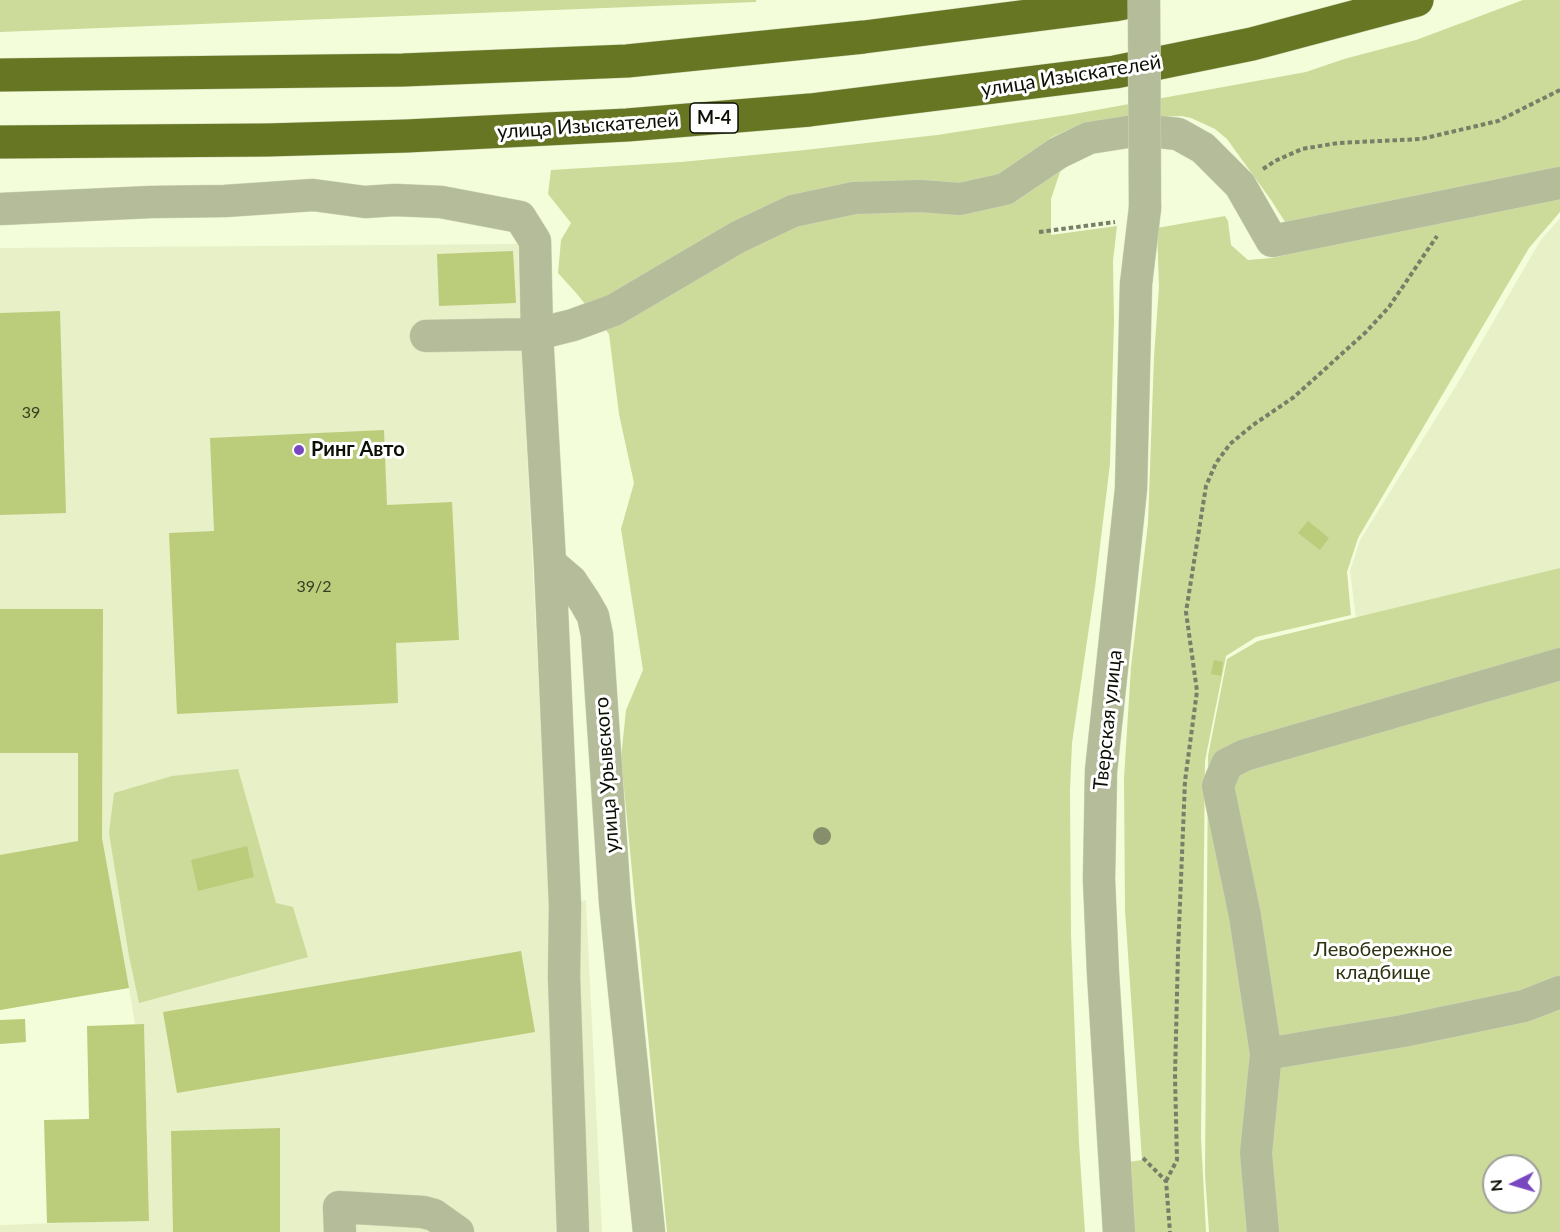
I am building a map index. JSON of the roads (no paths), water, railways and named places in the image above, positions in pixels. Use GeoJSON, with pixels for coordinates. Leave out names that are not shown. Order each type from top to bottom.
{"type":"FeatureCollection","features":[{"type":"Feature","properties":{"kind":"highway"},"geometry":{"type":"LineString","coordinates":[[0,75],[403,70],[627,61],[908,32],[1139,0]]}},
{"type":"Feature","properties":{"kind":"highway","name":"улица Изыскателей"},"geometry":{"type":"LineString","coordinates":[[0,142],[267,140],[407,136],[627,125],[810,110],[1115,72],[1262,42],[1418,0]]}},
{"type":"Feature","properties":{"kind":"street","name":"Тверская улица"},"geometry":{"type":"LineString","coordinates":[[1119,1232],[1102,973],[1099,879],[1101,771],[1131,489],[1136,284],[1133,215],[1144,0]]}},
{"type":"Feature","properties":{"kind":"street"},"geometry":{"type":"LineString","coordinates":[[426,336],[537,334],[573,325],[614,310],[738,237],[793,211],[854,198],[920,196],[960,199],[1005,189],[1058,153],[1089,138],[1140,130],[1178,134],[1203,148],[1240,185],[1272,241],[1560,183]]}},
{"type":"Feature","properties":{"kind":"street"},"geometry":{"type":"LineString","coordinates":[[0,209],[225,201],[313,195],[364,202],[395,200],[441,202],[520,217],[535,241],[537,334],[565,905],[564,977],[573,1232]]}},
{"type":"Feature","properties":{"kind":"street","name":"улица Урывского"},"geometry":{"type":"LineString","coordinates":[[550,563],[571,581],[585,602],[593,616],[597,635],[615,902],[649,1232]]}},
{"type":"Feature","properties":{"kind":"street"},"geometry":{"type":"LineString","coordinates":[[1263,1232],[1256,1153],[1266,1054],[1245,916],[1218,786],[1227,764],[1245,755],[1560,664]]}},
{"type":"Feature","properties":{"kind":"street"},"geometry":{"type":"LineString","coordinates":[[1266,1054],[1403,1031],[1524,1006],[1560,992]]}},
{"type":"Feature","properties":{"kind":"street"},"geometry":{"type":"LineString","coordinates":[[340,1232],[339,1207],[423,1212],[434,1215],[458,1232]]}},
{"type":"Feature","properties":{"kind":"place","name":"Ринг Авто"},"geometry":{"type":"Point","coordinates":[299,450]}},
{"type":"Feature","properties":{"kind":"park label","name":"Левобережное кладбище"},"geometry":{"type":"Point","coordinates":[1383,962]}}]}
